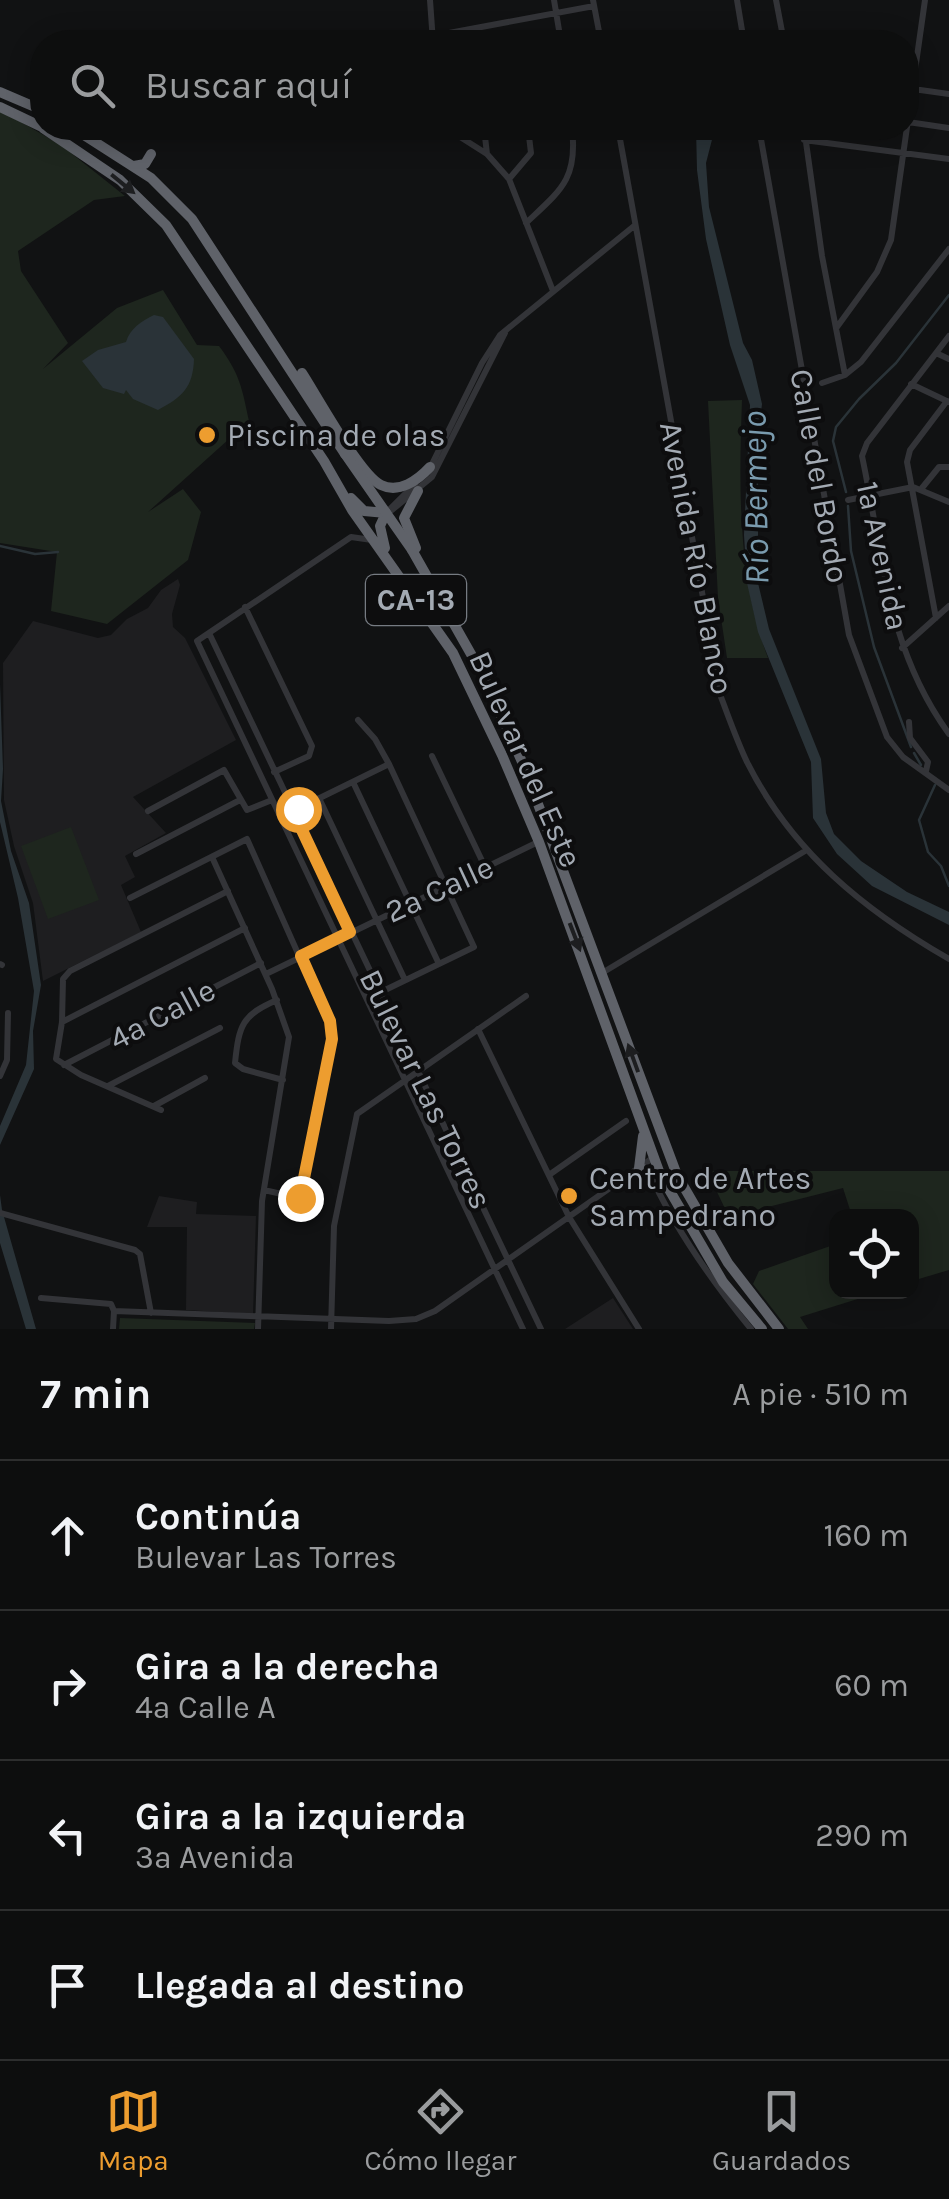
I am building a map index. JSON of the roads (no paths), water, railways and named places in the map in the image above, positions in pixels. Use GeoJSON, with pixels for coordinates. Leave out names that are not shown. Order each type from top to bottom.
{"type":"FeatureCollection","features":[{"type":"Feature","properties":{"kind":"highway"},"geometry":{"type":"LineString","coordinates":[[0,92],[30,105]]}},
{"type":"Feature","properties":{"kind":"highway","name":"Bulevar del Este"},"geometry":{"type":"LineString","coordinates":[[0,107],[30,121]]}},
{"type":"Feature","properties":{"kind":"highway","name":"Bulevar del Este"},"geometry":{"type":"LineString","coordinates":[[62,140],[120,180],[158,216],[198,268],[442,639],[490,730],[539,842],[660,1174],[724,1282],[762,1329]]}},
{"type":"Feature","properties":{"kind":"highway","name":"Bulevar del Este"},"geometry":{"type":"LineString","coordinates":[[92,140],[166,190],[192,219],[412,550],[484,677],[523,764],[678,1175],[728,1263],[779,1329]]}},
{"type":"Feature","properties":{"kind":"highway"},"geometry":{"type":"LineString","coordinates":[[134,166],[144,164],[151,154]]}},
{"type":"Feature","properties":{"kind":"highway"},"geometry":{"type":"LineString","coordinates":[[230,272],[270,324],[359,462],[380,484],[407,485],[430,467]]}},
{"type":"Feature","properties":{"kind":"highway"},"geometry":{"type":"LineString","coordinates":[[358,511],[372,510],[380,503],[380,484]]}},
{"type":"Feature","properties":{"kind":"highway"},"geometry":{"type":"LineString","coordinates":[[418,491],[405,512],[407,531],[482,665],[523,764]]}},
{"type":"Feature","properties":{"kind":"highway"},"geometry":{"type":"LineString","coordinates":[[358,511],[386,513],[380,526],[382,544],[442,639]]}},
{"type":"Feature","properties":{"kind":"highway"},"geometry":{"type":"LineString","coordinates":[[643,1130],[644,1168],[660,1174]]}},
{"type":"Feature","properties":{"kind":"street"},"geometry":{"type":"LineString","coordinates":[[430,0],[432,30]]}},
{"type":"Feature","properties":{"kind":"street"},"geometry":{"type":"LineString","coordinates":[[554,0],[559,30]]}},
{"type":"Feature","properties":{"kind":"street"},"geometry":{"type":"LineString","coordinates":[[737,0],[742,30]]}},
{"type":"Feature","properties":{"kind":"street"},"geometry":{"type":"LineString","coordinates":[[776,0],[782,30]]}},
{"type":"Feature","properties":{"kind":"street"},"geometry":{"type":"LineString","coordinates":[[919,36],[925,0]]}},
{"type":"Feature","properties":{"kind":"street"},"geometry":{"type":"LineString","coordinates":[[476,30],[593,3],[599,30]]}},
{"type":"Feature","properties":{"kind":"street"},"geometry":{"type":"LineString","coordinates":[[919,90],[949,94]]}},
{"type":"Feature","properties":{"kind":"street"},"geometry":{"type":"LineString","coordinates":[[919,124],[949,128]]}},
{"type":"Feature","properties":{"kind":"street"},"geometry":{"type":"LineString","coordinates":[[465,140],[487,154],[508,179],[554,291]]}},
{"type":"Feature","properties":{"kind":"street"},"geometry":{"type":"LineString","coordinates":[[485,140],[487,154]]}},
{"type":"Feature","properties":{"kind":"street"},"geometry":{"type":"LineString","coordinates":[[508,179],[531,153],[529,140]]}},
{"type":"Feature","properties":{"kind":"street"},"geometry":{"type":"LineString","coordinates":[[526,223],[563,187],[575,155],[573,140]]}},
{"type":"Feature","properties":{"kind":"street","name":"Avenida Río Blanco"},"geometry":{"type":"LineString","coordinates":[[620,140],[721,697],[747,762],[805,851],[862,904],[949,959]]}},
{"type":"Feature","properties":{"kind":"street","name":"Calle del Bordo"},"geometry":{"type":"LineString","coordinates":[[761,140],[848,635],[887,737],[903,756],[949,790]]}},
{"type":"Feature","properties":{"kind":"street"},"geometry":{"type":"LineString","coordinates":[[845,375],[804,140],[949,159]]}},
{"type":"Feature","properties":{"kind":"street"},"geometry":{"type":"LineString","coordinates":[[836,328],[886,255],[906,140]]}},
{"type":"Feature","properties":{"kind":"street"},"geometry":{"type":"LineString","coordinates":[[386,513],[430,467],[482,362],[500,335],[634,226]]}},
{"type":"Feature","properties":{"kind":"street"},"geometry":{"type":"LineString","coordinates":[[822,383],[845,375],[869,354],[949,249]]}},
{"type":"Feature","properties":{"kind":"street"},"geometry":{"type":"LineString","coordinates":[[386,513],[432,478],[505,333]]}},
{"type":"Feature","properties":{"kind":"street","name":"1a Avenida"},"geometry":{"type":"LineString","coordinates":[[949,336],[864,450],[891,616],[920,688],[949,734]]}},
{"type":"Feature","properties":{"kind":"street"},"geometry":{"type":"LineString","coordinates":[[936,353],[949,359]]}},
{"type":"Feature","properties":{"kind":"street"},"geometry":{"type":"LineString","coordinates":[[912,384],[948,401],[908,456],[917,488],[936,618]]}},
{"type":"Feature","properties":{"kind":"street"},"geometry":{"type":"LineString","coordinates":[[917,488],[939,466],[949,467]]}},
{"type":"Feature","properties":{"kind":"street"},"geometry":{"type":"LineString","coordinates":[[848,500],[917,488],[949,502]]}},
{"type":"Feature","properties":{"kind":"street"},"geometry":{"type":"LineString","coordinates":[[209,632],[247,611],[351,537],[358,511]]}},
{"type":"Feature","properties":{"kind":"street"},"geometry":{"type":"LineString","coordinates":[[351,537],[376,542]]}},
{"type":"Feature","properties":{"kind":"street"},"geometry":{"type":"LineString","coordinates":[[902,648],[949,606]]}},
{"type":"Feature","properties":{"kind":"street"},"geometry":{"type":"LineString","coordinates":[[247,611],[312,746],[310,756],[274,772]]}},
{"type":"Feature","properties":{"kind":"street","name":"Bulevar Las Torres"},"geometry":{"type":"LineString","coordinates":[[523,1329],[196,641],[209,632],[541,1329]]}},
{"type":"Feature","properties":{"kind":"street"},"geometry":{"type":"LineString","coordinates":[[358,720],[389,764],[474,946],[380,992]]}},
{"type":"Feature","properties":{"kind":"street"},"geometry":{"type":"LineString","coordinates":[[909,722],[910,738],[928,762],[926,771]]}},
{"type":"Feature","properties":{"kind":"street"},"geometry":{"type":"LineString","coordinates":[[432,756],[486,867]]}},
{"type":"Feature","properties":{"kind":"street"},"geometry":{"type":"LineString","coordinates":[[280,817],[389,764]]}},
{"type":"Feature","properties":{"kind":"street"},"geometry":{"type":"LineString","coordinates":[[148,811],[224,770],[247,810],[272,800]]}},
{"type":"Feature","properties":{"kind":"street"},"geometry":{"type":"LineString","coordinates":[[353,782],[439,964]]}},
{"type":"Feature","properties":{"kind":"street"},"geometry":{"type":"LineString","coordinates":[[319,798],[405,980]]}},
{"type":"Feature","properties":{"kind":"street"},"geometry":{"type":"LineString","coordinates":[[136,854],[240,800]]}},
{"type":"Feature","properties":{"kind":"street"},"geometry":{"type":"LineString","coordinates":[[130,898],[246,839],[330,1021],[332,1039],[300,1198]]}},
{"type":"Feature","properties":{"kind":"street","name":"2a Calle"},"geometry":{"type":"LineString","coordinates":[[266,974],[539,842]]}},
{"type":"Feature","properties":{"kind":"street"},"geometry":{"type":"LineString","coordinates":[[602,973],[805,851]]}},
{"type":"Feature","properties":{"kind":"street"},"geometry":{"type":"LineString","coordinates":[[212,856],[266,974],[289,1036],[264,1190],[258,1329]]}},
{"type":"Feature","properties":{"kind":"street"},"geometry":{"type":"LineString","coordinates":[[162,1110],[106,1087],[56,1060],[62,1022],[62,978],[228,892]]}},
{"type":"Feature","properties":{"kind":"street"},"geometry":{"type":"LineString","coordinates":[[62,1022],[244,928]]}},
{"type":"Feature","properties":{"kind":"street","name":"4a Calle"},"geometry":{"type":"LineString","coordinates":[[63,1066],[261,964]]}},
{"type":"Feature","properties":{"kind":"street"},"geometry":{"type":"LineString","coordinates":[[332,1325],[334,1226],[357,1114],[526,996]]}},
{"type":"Feature","properties":{"kind":"street"},"geometry":{"type":"LineString","coordinates":[[277,1000],[245,1018],[235,1063],[283,1080]]}},
{"type":"Feature","properties":{"kind":"street"},"geometry":{"type":"LineString","coordinates":[[0,1076],[9,1041],[5,1038],[8,1012]]}},
{"type":"Feature","properties":{"kind":"street"},"geometry":{"type":"LineString","coordinates":[[106,1087],[220,1028]]}},
{"type":"Feature","properties":{"kind":"street"},"geometry":{"type":"LineString","coordinates":[[478,1030],[569,1217],[638,1329]]}},
{"type":"Feature","properties":{"kind":"street"},"geometry":{"type":"LineString","coordinates":[[153,1107],[205,1078]]}},
{"type":"Feature","properties":{"kind":"street"},"geometry":{"type":"LineString","coordinates":[[549,1175],[626,1121]]}},
{"type":"Feature","properties":{"kind":"street"},"geometry":{"type":"LineString","coordinates":[[114,1311],[332,1325],[416,1319],[435,1311],[644,1168],[654,1157]]}},
{"type":"Feature","properties":{"kind":"street"},"geometry":{"type":"LineString","coordinates":[[644,1168],[696,1256],[751,1329]]}},
{"type":"Feature","properties":{"kind":"street"},"geometry":{"type":"LineString","coordinates":[[264,1190],[317,1202]]}},
{"type":"Feature","properties":{"kind":"street"},"geometry":{"type":"LineString","coordinates":[[0,1213],[135,1250],[140,1254],[150,1313]]}},
{"type":"Feature","properties":{"kind":"street"},"geometry":{"type":"LineString","coordinates":[[41,1298],[111,1304],[114,1329]]}},
{"type":"Feature","properties":{"kind":"street"},"geometry":{"type":"LineString","coordinates":[[416,1319],[418,1329]]}},
{"type":"Feature","properties":{"kind":"water","name":"Río Bermejo"},"geometry":{"type":"Polygon","coordinates":[[[696,140],[712,140],[706,163],[709,207],[762,404],[758,437],[758,583],[769,629],[821,759],[826,813],[834,834],[861,861],[907,892],[949,912],[949,925],[872,886],[837,854],[813,818],[811,762],[758,632],[747,583],[744,535],[750,405],[730,345],[706,239],[696,140]]]}},
{"type":"Feature","properties":{"kind":"water"},"geometry":{"type":"Polygon","coordinates":[[[154,315],[163,317],[194,359],[185,390],[158,410],[133,399],[126,390],[124,394],[103,388],[82,361],[98,350],[126,342],[133,329],[154,315]]]}},
{"type":"Feature","properties":{"kind":"water"},"geometry":{"type":"Polygon","coordinates":[[[0,684],[1,801],[11,851],[29,903],[41,985],[33,1031],[34,1069],[0,1145],[0,1126],[26,1065],[34,991],[0,822],[0,684]]]}},
{"type":"Feature","properties":{"kind":"water"},"geometry":{"type":"Polygon","coordinates":[[[0,1195],[36,1329],[26,1329],[0,1243],[0,1195]]]}},
{"type":"Feature","properties":{"kind":"waterway"},"geometry":{"type":"LineString","coordinates":[[846,492],[833,441],[836,427],[896,363],[949,295]]}},
{"type":"Feature","properties":{"kind":"waterway"},"geometry":{"type":"LineString","coordinates":[[848,506],[851,551],[874,647],[911,747]]}},
{"type":"Feature","properties":{"kind":"waterway"},"geometry":{"type":"LineString","coordinates":[[0,546],[35,554],[58,552]]}},
{"type":"Feature","properties":{"kind":"waterway"},"geometry":{"type":"LineString","coordinates":[[914,753],[921,765]]}},
{"type":"Feature","properties":{"kind":"waterway"},"geometry":{"type":"LineString","coordinates":[[935,785],[919,820],[928,852],[941,866],[949,886]]}},
{"type":"Feature","properties":{"kind":"place","name":"Piscina de olas"},"geometry":{"type":"Point","coordinates":[207,435]}},
{"type":"Feature","properties":{"kind":"place","name":"Centro de Artes Sampedrano"},"geometry":{"type":"Point","coordinates":[569,1196]}}]}
